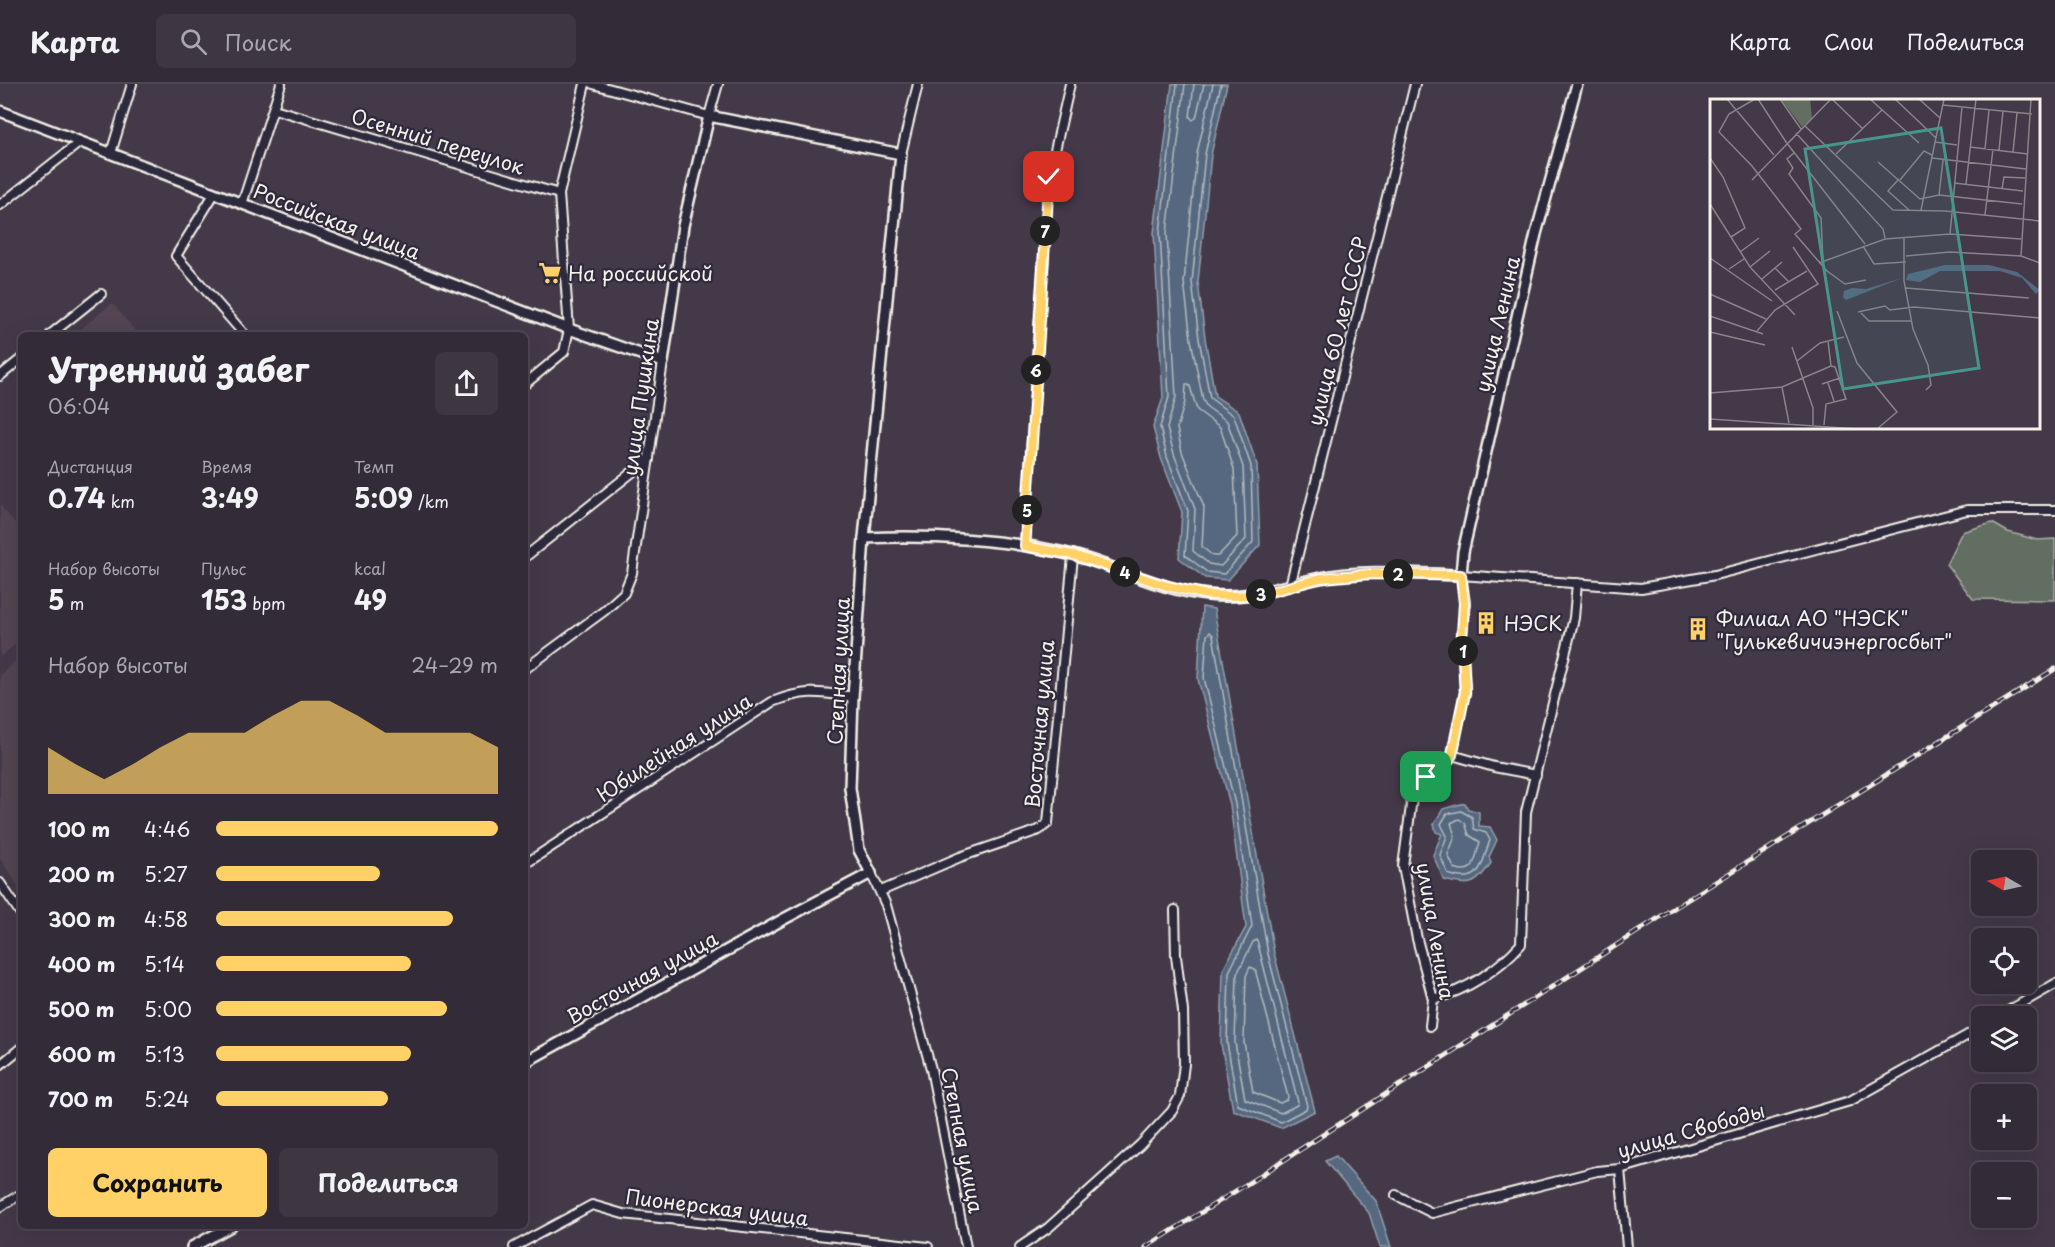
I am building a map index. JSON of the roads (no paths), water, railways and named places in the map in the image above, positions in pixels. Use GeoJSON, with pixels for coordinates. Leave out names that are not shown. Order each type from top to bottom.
{"type":"FeatureCollection","features":[{"type":"Feature","properties":{"kind":"street"},"geometry":{"type":"LineString","coordinates":[[111,153],[132,84]]}},
{"type":"Feature","properties":{"kind":"street"},"geometry":{"type":"LineString","coordinates":[[242,204],[281,84]]}},
{"type":"Feature","properties":{"kind":"street"},"geometry":{"type":"LineString","coordinates":[[528,382],[564,352],[568,329],[559,194],[585,84]]}},
{"type":"Feature","properties":{"kind":"street"},"geometry":{"type":"LineString","coordinates":[[593,84],[709,116],[901,154]]}},
{"type":"Feature","properties":{"kind":"street","name":"улица Пушкина"},"geometry":{"type":"LineString","coordinates":[[528,667],[624,593],[632,573],[683,226],[718,84]]}},
{"type":"Feature","properties":{"kind":"street","name":"Степная улица"},"geometry":{"type":"LineString","coordinates":[[918,84],[901,154],[864,538],[853,697],[850,788],[859,849],[881,891],[931,1069],[966,1247]]}},
{"type":"Feature","properties":{"kind":"street"},"geometry":{"type":"LineString","coordinates":[[1025,546],[1049,177],[1070,84]]}},
{"type":"Feature","properties":{"kind":"street","name":"улица 60 лет СССР"},"geometry":{"type":"LineString","coordinates":[[1290,586],[1415,84]]}},
{"type":"Feature","properties":{"kind":"street","name":"улица Ленина"},"geometry":{"type":"LineString","coordinates":[[1430,1026],[1433,999],[1417,939],[1403,866],[1413,791],[1426,777],[1445,765],[1452,755],[1465,692],[1462,636],[1464,603],[1461,575],[1463,552],[1533,245],[1577,84]]}},
{"type":"Feature","properties":{"kind":"street","name":"Осенний переулок"},"geometry":{"type":"LineString","coordinates":[[274,109],[559,194]]}},
{"type":"Feature","properties":{"kind":"street","name":"Российская улица"},"geometry":{"type":"LineString","coordinates":[[0,111],[568,329],[663,362]]}},
{"type":"Feature","properties":{"kind":"street"},"geometry":{"type":"LineString","coordinates":[[0,205],[80,142]]}},
{"type":"Feature","properties":{"kind":"street"},"geometry":{"type":"LineString","coordinates":[[214,194],[176,256],[242,332]]}},
{"type":"Feature","properties":{"kind":"street"},"geometry":{"type":"LineString","coordinates":[[53,332],[100,294]]}},
{"type":"Feature","properties":{"kind":"street"},"geometry":{"type":"LineString","coordinates":[[0,376],[18,361]]}},
{"type":"Feature","properties":{"kind":"street"},"geometry":{"type":"LineString","coordinates":[[528,555],[649,459]]}},
{"type":"Feature","properties":{"kind":"street"},"geometry":{"type":"LineString","coordinates":[[864,538],[916,536],[1025,546],[1073,555],[1167,586],[1207,595],[1262,594],[1321,578],[1369,574],[1461,575],[1641,588],[1716,575],[1967,510],[2055,510]]}},
{"type":"Feature","properties":{"kind":"street","name":"Восточная улица"},"geometry":{"type":"LineString","coordinates":[[881,891],[960,857],[1039,830],[1048,823],[1073,555]]}},
{"type":"Feature","properties":{"kind":"street"},"geometry":{"type":"LineString","coordinates":[[1433,999],[1443,997],[1480,979],[1521,944],[1527,812],[1574,618],[1577,583]]}},
{"type":"Feature","properties":{"kind":"street","name":"Юбилейная улица"},"geometry":{"type":"LineString","coordinates":[[528,862],[772,702],[793,694],[814,691],[853,697]]}},
{"type":"Feature","properties":{"kind":"street"},"geometry":{"type":"LineString","coordinates":[[1452,755],[1494,767],[1536,774]]}},
{"type":"Feature","properties":{"kind":"street","name":"Восточная улица"},"geometry":{"type":"LineString","coordinates":[[528,1060],[871,873]]}},
{"type":"Feature","properties":{"kind":"street"},"geometry":{"type":"LineString","coordinates":[[0,883],[18,910]]}},
{"type":"Feature","properties":{"kind":"street"},"geometry":{"type":"LineString","coordinates":[[1020,1247],[1047,1228],[1140,1145],[1172,1112],[1180,1096],[1184,1064],[1184,1011],[1176,956],[1175,910]]}},
{"type":"Feature","properties":{"kind":"street"},"geometry":{"type":"LineString","coordinates":[[2017,1006],[2055,984]]}},
{"type":"Feature","properties":{"kind":"street","name":"улица Свободы"},"geometry":{"type":"LineString","coordinates":[[1396,1195],[1432,1213],[1597,1171],[1620,1169],[1850,1101],[1971,1033]]}},
{"type":"Feature","properties":{"kind":"street"},"geometry":{"type":"LineString","coordinates":[[0,1065],[18,1050]]}},
{"type":"Feature","properties":{"kind":"street"},"geometry":{"type":"LineString","coordinates":[[1620,1169],[1627,1247]]}},
{"type":"Feature","properties":{"kind":"street"},"geometry":{"type":"LineString","coordinates":[[0,1207],[18,1196]]}},
{"type":"Feature","properties":{"kind":"street","name":"Пионерская улица"},"geometry":{"type":"LineString","coordinates":[[514,1247],[592,1205],[623,1214],[928,1247]]}},
{"type":"Feature","properties":{"kind":"street"},"geometry":{"type":"LineString","coordinates":[[192,1247],[225,1229]]}},
{"type":"Feature","properties":{"kind":"water"},"geometry":{"type":"Polygon","coordinates":[[[1172,84],[1227,84],[1211,155],[1198,282],[1215,396],[1239,412],[1257,465],[1260,545],[1228,580],[1205,578],[1179,558],[1182,512],[1161,458],[1153,427],[1163,398],[1154,233],[1172,84]]]}},
{"type":"Feature","properties":{"kind":"water"},"geometry":{"type":"Polygon","coordinates":[[[1202,607],[1214,609],[1274,953],[1315,1111],[1281,1128],[1233,1110],[1221,1044],[1223,970],[1246,927],[1230,805],[1198,679],[1202,607]]]}},
{"type":"Feature","properties":{"kind":"water"},"geometry":{"type":"Polygon","coordinates":[[[1465,803],[1468,809],[1479,812],[1479,826],[1490,827],[1497,840],[1489,857],[1491,863],[1481,877],[1466,884],[1444,880],[1433,855],[1442,834],[1436,832],[1434,824],[1443,809],[1465,803]]]}},
{"type":"Feature","properties":{"kind":"water"},"geometry":{"type":"Polygon","coordinates":[[[1336,1156],[1376,1201],[1391,1247],[1380,1247],[1369,1213],[1325,1161],[1336,1156]]]}},
{"type":"Feature","properties":{"kind":"railway"},"geometry":{"type":"LineString","coordinates":[[1146,1247],[1674,908],[2055,669]]}},
{"type":"Feature","properties":{"kind":"place","name":"На российской"},"geometry":{"type":"Point","coordinates":[550,273]}},
{"type":"Feature","properties":{"kind":"place","name":"НЭСК"},"geometry":{"type":"Point","coordinates":[1486,623]}},
{"type":"Feature","properties":{"kind":"place","name":"Филиал АО \"НЭСК\" \"Гулькевичиэнергосбыт\""},"geometry":{"type":"Point","coordinates":[1698,629]}}]}
